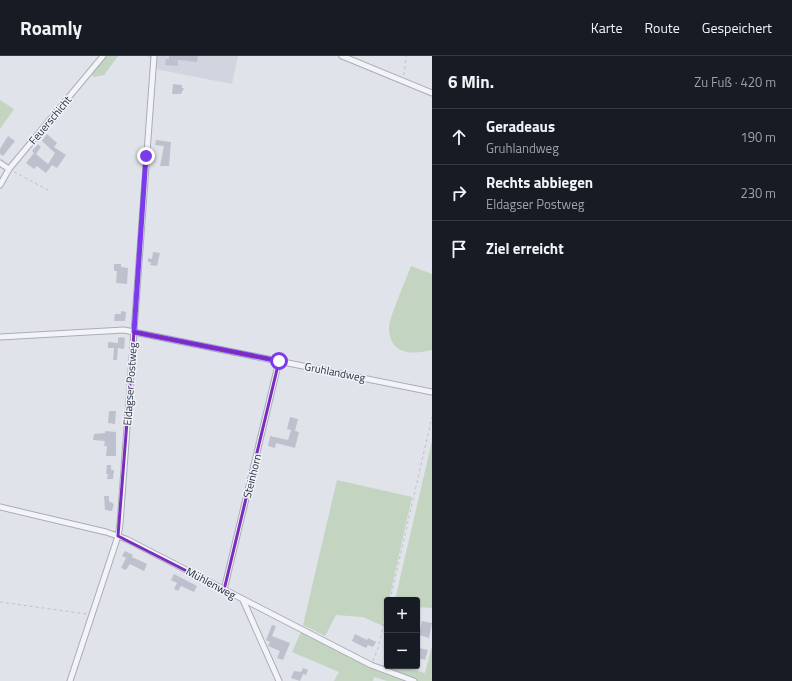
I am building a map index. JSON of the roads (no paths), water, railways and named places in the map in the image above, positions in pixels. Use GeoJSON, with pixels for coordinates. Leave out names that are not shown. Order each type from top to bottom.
{"type":"FeatureCollection","features":[{"type":"Feature","properties":{"kind":"street","name":"Feuerschicht"},"geometry":{"type":"LineString","coordinates":[[0,185],[9,169],[103,56]]}},
{"type":"Feature","properties":{"kind":"street","name":"Eldagser Postweg"},"geometry":{"type":"LineString","coordinates":[[70,681],[118,536],[154,56]]}},
{"type":"Feature","properties":{"kind":"street"},"geometry":{"type":"LineString","coordinates":[[342,56],[432,93]]}},
{"type":"Feature","properties":{"kind":"street"},"geometry":{"type":"LineString","coordinates":[[0,163],[9,169]]}},
{"type":"Feature","properties":{"kind":"street","name":"Gruhlandweg"},"geometry":{"type":"LineString","coordinates":[[0,337],[124,330],[432,392]]}},
{"type":"Feature","properties":{"kind":"street","name":"Steinhorn"},"geometry":{"type":"LineString","coordinates":[[224,590],[279,361]]}},
{"type":"Feature","properties":{"kind":"street","name":"Mühlenweg"},"geometry":{"type":"LineString","coordinates":[[0,506],[118,536],[371,665],[414,681]]}},
{"type":"Feature","properties":{"kind":"street"},"geometry":{"type":"LineString","coordinates":[[243,600],[279,681]]}}]}
